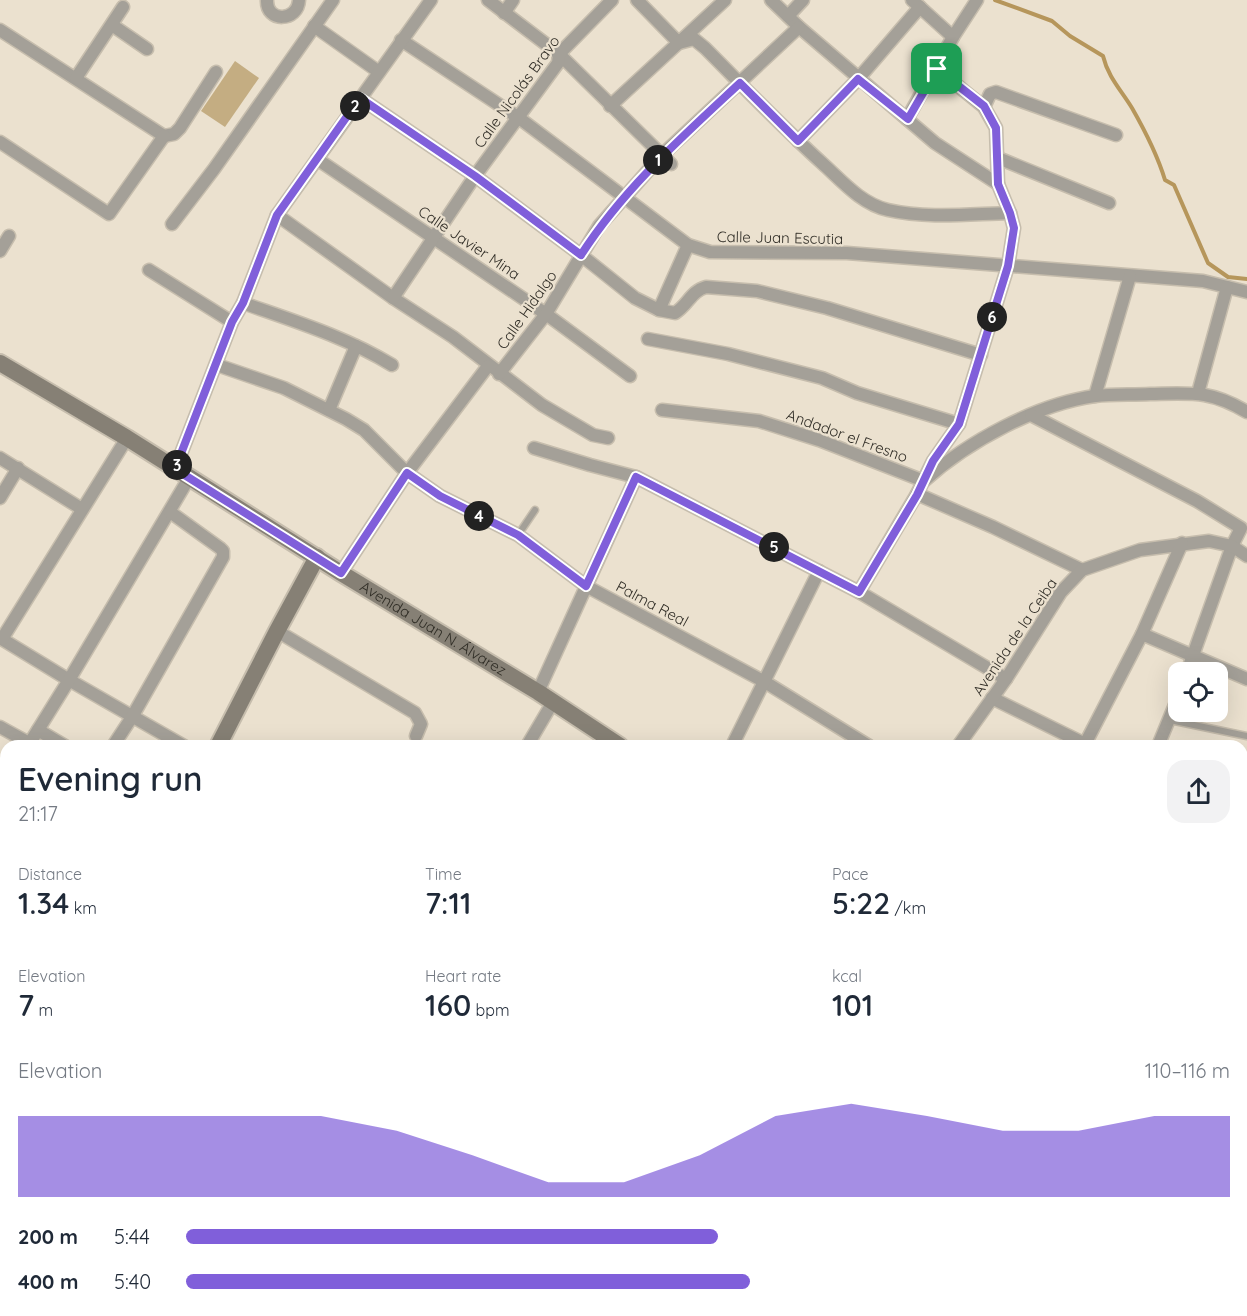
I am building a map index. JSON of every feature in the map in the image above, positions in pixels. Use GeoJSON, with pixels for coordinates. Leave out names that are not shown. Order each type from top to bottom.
{"type":"FeatureCollection","features":[{"type":"Feature","properties":{"kind":"main road","name":"Avenida Juan N. Álvarez"},"geometry":{"type":"LineString","coordinates":[[0,363],[127,438],[341,573],[538,692],[610,740]]}},
{"type":"Feature","properties":{"kind":"main road"},"geometry":{"type":"LineString","coordinates":[[221,740],[317,557]]}},
{"type":"Feature","properties":{"kind":"street"},"geometry":{"type":"LineString","coordinates":[[267,0],[267,6],[273,15],[282,18],[292,15],[299,7],[299,0]]}},
{"type":"Feature","properties":{"kind":"street"},"geometry":{"type":"LineString","coordinates":[[172,224],[214,170],[333,0]]}},
{"type":"Feature","properties":{"kind":"street"},"geometry":{"type":"LineString","coordinates":[[31,740],[170,512],[232,322],[243,303],[277,215],[431,0]]}},
{"type":"Feature","properties":{"kind":"street"},"geometry":{"type":"LineString","coordinates":[[488,0],[559,54],[666,160]]}},
{"type":"Feature","properties":{"kind":"street"},"geometry":{"type":"LineString","coordinates":[[504,13],[513,0]]}},
{"type":"Feature","properties":{"kind":"street","name":"Calle Nicolás Bravo"},"geometry":{"type":"LineString","coordinates":[[393,298],[475,176],[558,63],[559,54],[612,0]]}},
{"type":"Feature","properties":{"kind":"street"},"geometry":{"type":"LineString","coordinates":[[637,0],[679,43]]}},
{"type":"Feature","properties":{"kind":"street"},"geometry":{"type":"LineString","coordinates":[[610,106],[724,0]]}},
{"type":"Feature","properties":{"kind":"street"},"geometry":{"type":"LineString","coordinates":[[771,0],[858,79],[934,143],[998,184]]}},
{"type":"Feature","properties":{"kind":"street"},"geometry":{"type":"LineString","coordinates":[[788,16],[803,0]]}},
{"type":"Feature","properties":{"kind":"street"},"geometry":{"type":"LineString","coordinates":[[908,119],[953,37],[977,0]]}},
{"type":"Feature","properties":{"kind":"street"},"geometry":{"type":"LineString","coordinates":[[798,141],[858,79],[916,4],[953,37]]}},
{"type":"Feature","properties":{"kind":"street"},"geometry":{"type":"LineString","coordinates":[[76,78],[123,7]]}},
{"type":"Feature","properties":{"kind":"street"},"geometry":{"type":"LineString","coordinates":[[112,25],[147,49]]}},
{"type":"Feature","properties":{"kind":"street"},"geometry":{"type":"LineString","coordinates":[[314,26],[379,72]]}},
{"type":"Feature","properties":{"kind":"street","name":"Calle Hidalgo"},"geometry":{"type":"LineString","coordinates":[[499,374],[546,314],[599,226],[740,83],[799,27]]}},
{"type":"Feature","properties":{"kind":"street"},"geometry":{"type":"LineString","coordinates":[[0,30],[164,136]]}},
{"type":"Feature","properties":{"kind":"street"},"geometry":{"type":"LineString","coordinates":[[679,43],[694,39],[798,141],[857,195],[872,204],[886,210],[935,216],[1010,213]]}},
{"type":"Feature","properties":{"kind":"street","name":"Calle Juan Escutia"},"geometry":{"type":"LineString","coordinates":[[401,40],[519,118],[688,245],[710,252],[847,253],[1203,281],[1247,292]]}},
{"type":"Feature","properties":{"kind":"street"},"geometry":{"type":"LineString","coordinates":[[859,592],[917,495],[933,461],[959,424],[1008,266],[1014,228],[998,184],[996,128],[984,106],[937,69]]}},
{"type":"Feature","properties":{"kind":"street"},"geometry":{"type":"LineString","coordinates":[[0,142],[109,214],[164,136],[174,134],[180,128],[216,72]]}},
{"type":"Feature","properties":{"kind":"street"},"geometry":{"type":"LineString","coordinates":[[984,106],[990,94],[996,92],[1116,135]]}},
{"type":"Feature","properties":{"kind":"street"},"geometry":{"type":"LineString","coordinates":[[360,98],[475,176],[581,255],[634,298],[659,310],[675,313],[699,289],[706,287],[757,291],[827,308],[981,355]]}},
{"type":"Feature","properties":{"kind":"street"},"geometry":{"type":"LineString","coordinates":[[998,158],[1109,203]]}},
{"type":"Feature","properties":{"kind":"street","name":"Calle Javier Mina"},"geometry":{"type":"LineString","coordinates":[[317,159],[546,314],[630,376]]}},
{"type":"Feature","properties":{"kind":"street"},"geometry":{"type":"LineString","coordinates":[[277,215],[393,298],[453,337],[542,405],[593,435],[608,438]]}},
{"type":"Feature","properties":{"kind":"street"},"geometry":{"type":"LineString","coordinates":[[0,251],[9,236]]}},
{"type":"Feature","properties":{"kind":"street"},"geometry":{"type":"LineString","coordinates":[[659,310],[688,245]]}},
{"type":"Feature","properties":{"kind":"street"},"geometry":{"type":"LineString","coordinates":[[149,270],[232,322]]}},
{"type":"Feature","properties":{"kind":"street"},"geometry":{"type":"LineString","coordinates":[[1095,396],[1130,276]]}},
{"type":"Feature","properties":{"kind":"street"},"geometry":{"type":"LineString","coordinates":[[1198,393],[1227,287]]}},
{"type":"Feature","properties":{"kind":"street"},"geometry":{"type":"LineString","coordinates":[[243,303],[326,333],[392,365]]}},
{"type":"Feature","properties":{"kind":"street"},"geometry":{"type":"LineString","coordinates":[[648,339],[728,354],[822,378],[867,396],[959,424]]}},
{"type":"Feature","properties":{"kind":"street"},"geometry":{"type":"LineString","coordinates":[[329,410],[356,346]]}},
{"type":"Feature","properties":{"kind":"street","name":"Palma Real"},"geometry":{"type":"LineString","coordinates":[[217,364],[284,388],[364,430],[407,473],[440,496],[518,535],[586,586],[765,682],[858,740]]}},
{"type":"Feature","properties":{"kind":"street"},"geometry":{"type":"LineString","coordinates":[[341,573],[407,473],[488,366]]}},
{"type":"Feature","properties":{"kind":"street"},"geometry":{"type":"LineString","coordinates":[[924,481],[939,467],[978,440],[1061,403],[1095,396],[1198,393],[1226,399],[1247,412]]}},
{"type":"Feature","properties":{"kind":"street","name":"Andador el Fresno"},"geometry":{"type":"LineString","coordinates":[[662,410],[759,421],[819,440],[924,481]]}},
{"type":"Feature","properties":{"kind":"street"},"geometry":{"type":"LineString","coordinates":[[1031,415],[1197,501],[1241,528],[1232,546],[1191,662]]}},
{"type":"Feature","properties":{"kind":"street"},"geometry":{"type":"LineString","coordinates":[[127,438],[1,638],[173,740]]}},
{"type":"Feature","properties":{"kind":"street"},"geometry":{"type":"LineString","coordinates":[[534,448],[636,477],[859,592],[1006,679]]}},
{"type":"Feature","properties":{"kind":"street"},"geometry":{"type":"LineString","coordinates":[[0,458],[82,509]]}},
{"type":"Feature","properties":{"kind":"street"},"geometry":{"type":"LineString","coordinates":[[0,498],[18,468]]}},
{"type":"Feature","properties":{"kind":"street"},"geometry":{"type":"LineString","coordinates":[[538,692],[636,477]]}},
{"type":"Feature","properties":{"kind":"street"},"geometry":{"type":"LineString","coordinates":[[917,495],[993,527],[1082,570]]}},
{"type":"Feature","properties":{"kind":"street"},"geometry":{"type":"LineString","coordinates":[[117,740],[223,556],[223,551],[170,512]]}},
{"type":"Feature","properties":{"kind":"street","name":"Avenida de la Ceiba"},"geometry":{"type":"LineString","coordinates":[[962,740],[1006,679],[1061,592],[1082,570],[1140,550],[1182,543],[1209,541],[1232,546],[1247,556]]}},
{"type":"Feature","properties":{"kind":"street"},"geometry":{"type":"LineString","coordinates":[[1088,740],[1142,634],[1182,543]]}},
{"type":"Feature","properties":{"kind":"street"},"geometry":{"type":"LineString","coordinates":[[735,740],[819,571]]}},
{"type":"Feature","properties":{"kind":"street"},"geometry":{"type":"LineString","coordinates":[[277,631],[415,713],[420,718],[421,724],[416,736]]}},
{"type":"Feature","properties":{"kind":"street"},"geometry":{"type":"LineString","coordinates":[[1142,634],[1247,679]]}},
{"type":"Feature","properties":{"kind":"street"},"geometry":{"type":"LineString","coordinates":[[992,698],[1075,740]]}},
{"type":"Feature","properties":{"kind":"street"},"geometry":{"type":"LineString","coordinates":[[531,740],[553,702]]}},
{"type":"Feature","properties":{"kind":"street"},"geometry":{"type":"LineString","coordinates":[[1161,740],[1169,722]]}},
{"type":"Feature","properties":{"kind":"street"},"geometry":{"type":"LineString","coordinates":[[0,727],[21,740]]}},
{"type":"Feature","properties":{"kind":"street"},"geometry":{"type":"LineString","coordinates":[[38,730],[55,740]]}},
{"type":"Feature","properties":{"kind":"lane"},"geometry":{"type":"LineString","coordinates":[[518,535],[535,510]]}},
{"type":"Feature","properties":{"kind":"lane"},"geometry":{"type":"LineString","coordinates":[[1180,722],[1247,736]]}},
{"type":"Feature","properties":{"kind":"shaded area"},"geometry":{"type":"Polygon","coordinates":[[[235,61],[259,78],[225,127],[201,111],[235,61]]]}},
{"type":"Feature","properties":{"kind":"waterway"},"geometry":{"type":"LineString","coordinates":[[995,0],[1052,21],[1070,36],[1103,56],[1111,77],[1146,134],[1165,180],[1174,185],[1208,263],[1228,277],[1247,279]]}},
{"type":"Feature","properties":{"kind":"route"},"geometry":{"type":"LineString","coordinates":[[937,69],[984,106],[996,128],[998,184],[1014,228],[1008,266],[959,424],[933,461],[917,495],[859,592],[636,477],[586,586],[518,535],[440,496],[407,473],[341,573],[175,469],[232,322],[243,303],[277,215],[360,98],[475,176],[581,255],[599,226],[662,155],[740,83],[798,141],[858,79],[908,119],[937,69]]}}]}
